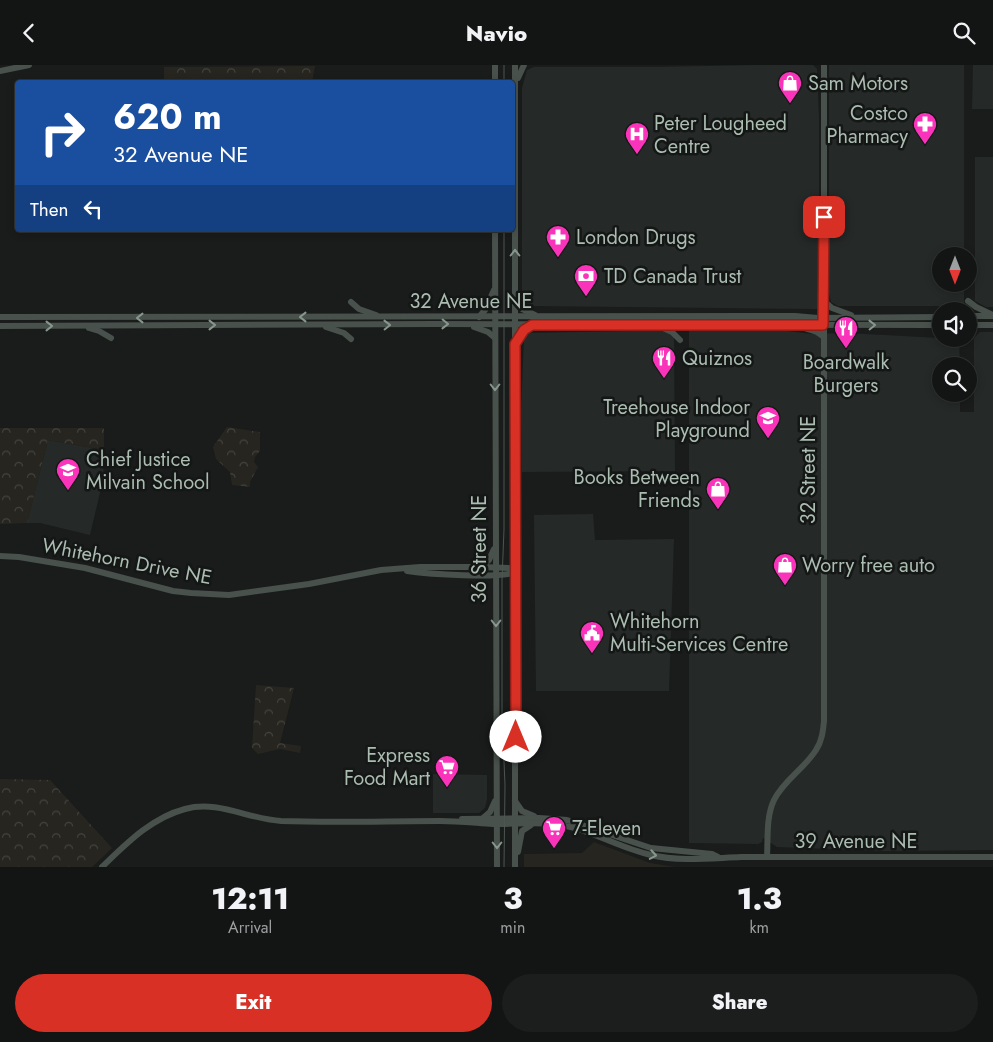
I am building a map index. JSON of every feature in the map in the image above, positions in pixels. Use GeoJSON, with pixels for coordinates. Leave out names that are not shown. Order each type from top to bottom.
{"type":"FeatureCollection","features":[{"type":"Feature","properties":{"kind":"main road"},"geometry":{"type":"LineString","coordinates":[[0,71],[29,65]]}},
{"type":"Feature","properties":{"kind":"main road"},"geometry":{"type":"LineString","coordinates":[[495,65],[495,80]]}},
{"type":"Feature","properties":{"kind":"main road","name":"36 Street NE"},"geometry":{"type":"LineString","coordinates":[[515,65],[515,94]]}},
{"type":"Feature","properties":{"kind":"main road"},"geometry":{"type":"LineString","coordinates":[[515,94],[517,78],[524,65]]}},
{"type":"Feature","properties":{"kind":"main road","name":"32 Street NE"},"geometry":{"type":"LineString","coordinates":[[767,857],[769,816],[774,799],[816,750],[824,721],[824,65]]}},
{"type":"Feature","properties":{"kind":"main road","name":"36 Street NE"},"geometry":{"type":"LineString","coordinates":[[495,232],[497,867]]}},
{"type":"Feature","properties":{"kind":"main road","name":"36 Street NE"},"geometry":{"type":"LineString","coordinates":[[514,232],[515,863]]}},
{"type":"Feature","properties":{"kind":"main road"},"geometry":{"type":"LineString","coordinates":[[479,317],[485,310],[495,286]]}},
{"type":"Feature","properties":{"kind":"main road"},"geometry":{"type":"LineString","coordinates":[[824,301],[838,310],[860,317]]}},
{"type":"Feature","properties":{"kind":"main road"},"geometry":{"type":"LineString","coordinates":[[968,301],[993,315]]}},
{"type":"Feature","properties":{"kind":"main road"},"geometry":{"type":"LineString","coordinates":[[351,302],[359,309],[382,317]]}},
{"type":"Feature","properties":{"kind":"main road"},"geometry":{"type":"LineString","coordinates":[[514,302],[539,317]]}},
{"type":"Feature","properties":{"kind":"main road"},"geometry":{"type":"LineString","coordinates":[[977,316],[993,315]]}},
{"type":"Feature","properties":{"kind":"main road","name":"32 Avenue NE"},"geometry":{"type":"LineString","coordinates":[[0,326],[495,325],[539,317],[795,316],[823,322],[932,325]]}},
{"type":"Feature","properties":{"kind":"main road","name":"32 Avenue NE"},"geometry":{"type":"LineString","coordinates":[[0,317],[495,317],[532,325],[796,326],[860,317],[932,317]]}},
{"type":"Feature","properties":{"kind":"main road"},"geometry":{"type":"LineString","coordinates":[[320,325],[344,333],[351,339]]}},
{"type":"Feature","properties":{"kind":"main road"},"geometry":{"type":"LineString","coordinates":[[467,325],[488,332],[495,338]]}},
{"type":"Feature","properties":{"kind":"main road"},"geometry":{"type":"LineString","coordinates":[[515,344],[524,330],[532,325]]}},
{"type":"Feature","properties":{"kind":"main road"},"geometry":{"type":"LineString","coordinates":[[977,325],[993,325]]}},
{"type":"Feature","properties":{"kind":"main road"},"geometry":{"type":"LineString","coordinates":[[81,326],[99,331],[111,338]]}},
{"type":"Feature","properties":{"kind":"main road"},"geometry":{"type":"LineString","coordinates":[[654,326],[672,332],[680,340]]}},
{"type":"Feature","properties":{"kind":"main road"},"geometry":{"type":"LineString","coordinates":[[796,326],[816,332],[824,337]]}},
{"type":"Feature","properties":{"kind":"main road"},"geometry":{"type":"LineString","coordinates":[[481,567],[489,560],[495,548]]}},
{"type":"Feature","properties":{"kind":"main road","name":"Whitehorn Drive NE"},"geometry":{"type":"LineString","coordinates":[[0,556],[19,557],[85,568],[173,591],[219,595],[248,593],[364,572],[420,567],[481,567],[495,571]]}},
{"type":"Feature","properties":{"kind":"main road","name":"Whitehorn Drive NE"},"geometry":{"type":"LineString","coordinates":[[395,570],[420,573],[495,571],[509,568],[516,572]]}},
{"type":"Feature","properties":{"kind":"main road"},"geometry":{"type":"LineString","coordinates":[[483,818],[490,812],[497,799]]}},
{"type":"Feature","properties":{"kind":"main road"},"geometry":{"type":"LineString","coordinates":[[515,800],[522,811],[539,818]]}},
{"type":"Feature","properties":{"kind":"main road"},"geometry":{"type":"LineString","coordinates":[[102,867],[135,836],[157,820],[186,809],[219,807],[280,821],[497,821]]}},
{"type":"Feature","properties":{"kind":"main road"},"geometry":{"type":"LineString","coordinates":[[450,821],[483,818],[497,821]]}},
{"type":"Feature","properties":{"kind":"main road","name":"39 Avenue NE"},"geometry":{"type":"LineString","coordinates":[[515,821],[539,818],[567,820],[651,848],[712,854],[719,857]]}},
{"type":"Feature","properties":{"kind":"main road","name":"39 Avenue NE"},"geometry":{"type":"LineString","coordinates":[[497,821],[568,826],[653,856],[712,859],[719,857],[993,857]]}},
{"type":"Feature","properties":{"kind":"main road"},"geometry":{"type":"LineString","coordinates":[[515,863],[522,831],[534,823]]}},
{"type":"Feature","properties":{"kind":"shaded area"},"geometry":{"type":"Polygon","coordinates":[[[813,65],[817,69],[819,117],[819,303],[817,309],[534,306],[522,302],[522,88],[527,70],[534,67],[813,65]]]}},
{"type":"Feature","properties":{"kind":"shaded area"},"geometry":{"type":"Polygon","coordinates":[[[829,65],[964,65],[964,247],[932,247],[932,293],[964,293],[964,302],[932,302],[932,306],[838,306],[831,302],[829,293],[829,65]]]}},
{"type":"Feature","properties":{"kind":"shaded area"},"geometry":{"type":"Polygon","coordinates":[[[973,65],[993,65],[993,109],[972,109],[973,65]]]}},
{"type":"Feature","properties":{"kind":"shaded area"},"geometry":{"type":"Polygon","coordinates":[[[975,157],[993,157],[993,307],[986,307],[975,301],[975,293],[978,293],[978,247],[975,247],[975,157]]]}},
{"type":"Feature","properties":{"kind":"shaded area"},"geometry":{"type":"Polygon","coordinates":[[[752,329],[811,334],[846,333],[932,338],[932,347],[959,347],[960,357],[932,357],[932,402],[960,402],[960,412],[974,412],[974,402],[977,402],[977,357],[974,357],[974,347],[977,347],[977,335],[980,332],[993,332],[993,850],[885,851],[777,847],[763,838],[762,842],[758,844],[689,843],[689,331],[752,329]]]}},
{"type":"Feature","properties":{"kind":"shaded area"},"geometry":{"type":"Polygon","coordinates":[[[674,330],[675,471],[522,472],[521,411],[524,338],[526,333],[674,330]]]}},
{"type":"Feature","properties":{"kind":"shaded area","name":"Chief Justice Milvain School"},"geometry":{"type":"Polygon","coordinates":[[[48,440],[104,450],[103,480],[90,535],[40,523],[27,523],[48,440]]]}},
{"type":"Feature","properties":{"kind":"shaded area"},"geometry":{"type":"Polygon","coordinates":[[[593,514],[595,540],[674,539],[669,691],[536,691],[534,515],[593,514]]]}},
{"type":"Feature","properties":{"kind":"shaded area"},"geometry":{"type":"Polygon","coordinates":[[[433,774],[487,775],[485,808],[479,813],[433,813],[433,774]]]}},
{"type":"Feature","properties":{"kind":"green space"},"geometry":{"type":"Polygon","coordinates":[[[315,66],[312,80],[164,80],[164,67],[315,66]]]}},
{"type":"Feature","properties":{"kind":"green space"},"geometry":{"type":"Polygon","coordinates":[[[227,427],[260,432],[260,451],[255,457],[254,462],[258,467],[250,482],[250,487],[232,485],[230,472],[216,459],[213,447],[227,427]]]}},
{"type":"Feature","properties":{"kind":"green space"},"geometry":{"type":"Polygon","coordinates":[[[0,428],[104,428],[104,450],[48,440],[27,523],[0,524],[0,428]]]}},
{"type":"Feature","properties":{"kind":"green space"},"geometry":{"type":"Polygon","coordinates":[[[256,685],[294,688],[280,743],[301,746],[300,753],[280,749],[258,754],[252,748],[256,685]]]}},
{"type":"Feature","properties":{"kind":"green space"},"geometry":{"type":"Polygon","coordinates":[[[0,779],[50,780],[112,848],[92,867],[0,867],[0,779]]]}},
{"type":"Feature","properties":{"kind":"green space"},"geometry":{"type":"Polygon","coordinates":[[[594,842],[650,863],[675,867],[524,867],[524,854],[582,853],[594,842]]]}},
{"type":"Feature","properties":{"kind":"tram line"},"geometry":{"type":"LineString","coordinates":[[504,65],[504,80]]}},
{"type":"Feature","properties":{"kind":"tram line"},"geometry":{"type":"LineString","coordinates":[[504,232],[502,715],[505,785],[504,867]]}},
{"type":"Feature","properties":{"kind":"place","name":"Sam Motors"},"geometry":{"type":"Point","coordinates":[790,104]}},
{"type":"Feature","properties":{"kind":"place","name":"Costco Pharmacy"},"geometry":{"type":"Point","coordinates":[925,145]}},
{"type":"Feature","properties":{"kind":"place","name":"Peter Lougheed Centre"},"geometry":{"type":"Point","coordinates":[637,155]}},
{"type":"Feature","properties":{"kind":"place","name":"London Drugs"},"geometry":{"type":"Point","coordinates":[558,258]}},
{"type":"Feature","properties":{"kind":"place","name":"TD Canada Trust"},"geometry":{"type":"Point","coordinates":[586,297]}},
{"type":"Feature","properties":{"kind":"place","name":"Boardwalk Burgers"},"geometry":{"type":"Point","coordinates":[846,349]}},
{"type":"Feature","properties":{"kind":"place","name":"Quiznos"},"geometry":{"type":"Point","coordinates":[664,379]}},
{"type":"Feature","properties":{"kind":"place","name":"Treehouse Indoor Playground"},"geometry":{"type":"Point","coordinates":[768,439]}},
{"type":"Feature","properties":{"kind":"place","name":"Chief Justice Milvain School"},"geometry":{"type":"Point","coordinates":[68,491]}},
{"type":"Feature","properties":{"kind":"place","name":"Books Between Friends"},"geometry":{"type":"Point","coordinates":[718,510]}},
{"type":"Feature","properties":{"kind":"place","name":"Worry free auto"},"geometry":{"type":"Point","coordinates":[785,586]}},
{"type":"Feature","properties":{"kind":"place","name":"Whitehorn Multi-Services Centre"},"geometry":{"type":"Point","coordinates":[592,654]}},
{"type":"Feature","properties":{"kind":"place","name":"Express Food Mart"},"geometry":{"type":"Point","coordinates":[447,788]}},
{"type":"Feature","properties":{"kind":"place","name":"7-Eleven"},"geometry":{"type":"Point","coordinates":[554,849]}},
{"type":"Feature","properties":{"kind":"route"},"geometry":{"type":"LineString","coordinates":[[516,737],[515,344],[524,330],[532,325],[823,325],[824,217]]}}]}
